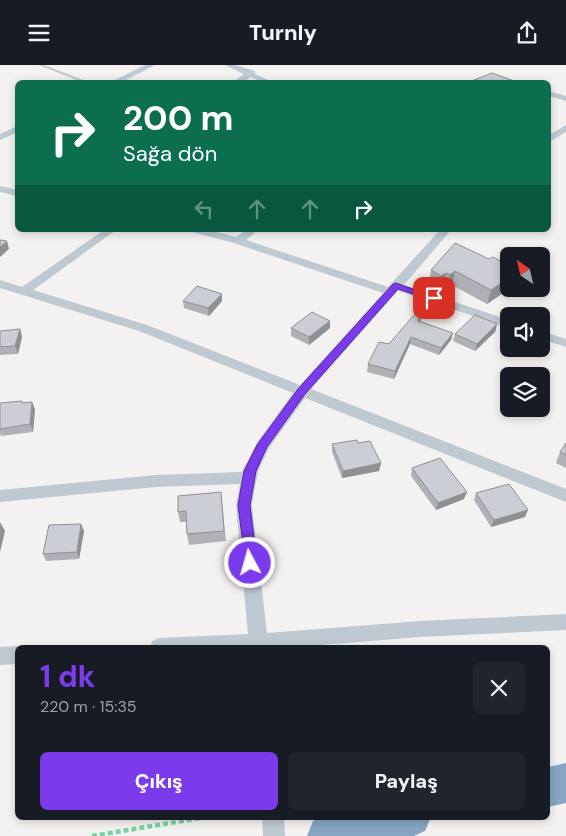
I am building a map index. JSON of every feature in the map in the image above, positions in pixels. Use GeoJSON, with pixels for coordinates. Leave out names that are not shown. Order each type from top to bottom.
{"type":"FeatureCollection","features":[{"type":"Feature","properties":{"kind":"highway"},"geometry":{"type":"LineString","coordinates":[[550,787],[566,783]]}},
{"type":"Feature","properties":{"kind":"highway"},"geometry":{"type":"LineString","coordinates":[[328,836],[399,820]]}},
{"type":"Feature","properties":{"kind":"street"},"geometry":{"type":"LineString","coordinates":[[119,80],[151,65]]}},
{"type":"Feature","properties":{"kind":"street"},"geometry":{"type":"LineString","coordinates":[[229,65],[266,80]]}},
{"type":"Feature","properties":{"kind":"street"},"geometry":{"type":"LineString","coordinates":[[241,80],[252,73]]}},
{"type":"Feature","properties":{"kind":"street"},"geometry":{"type":"LineString","coordinates":[[551,94],[566,99]]}},
{"type":"Feature","properties":{"kind":"street"},"geometry":{"type":"LineString","coordinates":[[0,137],[15,130]]}},
{"type":"Feature","properties":{"kind":"street"},"geometry":{"type":"LineString","coordinates":[[551,138],[565,130]]}},
{"type":"Feature","properties":{"kind":"street"},"geometry":{"type":"LineString","coordinates":[[0,189],[15,192]]}},
{"type":"Feature","properties":{"kind":"street"},"geometry":{"type":"LineString","coordinates":[[24,291],[109,232]]}},
{"type":"Feature","properties":{"kind":"street"},"geometry":{"type":"LineString","coordinates":[[204,232],[500,321]]}},
{"type":"Feature","properties":{"kind":"street"},"geometry":{"type":"LineString","coordinates":[[238,241],[250,232]]}},
{"type":"Feature","properties":{"kind":"street"},"geometry":{"type":"LineString","coordinates":[[444,232],[302,391],[262,445],[250,471],[244,505],[258,645],[420,629],[566,622]]}},
{"type":"Feature","properties":{"kind":"street"},"geometry":{"type":"LineString","coordinates":[[0,284],[143,328],[566,496]]}},
{"type":"Feature","properties":{"kind":"street"},"geometry":{"type":"LineString","coordinates":[[550,338],[566,343]]}},
{"type":"Feature","properties":{"kind":"street"},"geometry":{"type":"LineString","coordinates":[[0,496],[156,481],[249,479]]}},
{"type":"Feature","properties":{"kind":"street"},"geometry":{"type":"LineString","coordinates":[[0,656],[15,655]]}},
{"type":"Feature","properties":{"kind":"street"},"geometry":{"type":"LineString","coordinates":[[273,820],[274,836]]}},
{"type":"Feature","properties":{"kind":"lane"},"geometry":{"type":"LineString","coordinates":[[41,65],[81,80]]}},
{"type":"Feature","properties":{"kind":"path"},"geometry":{"type":"LineString","coordinates":[[92,836],[188,820]]}},
{"type":"Feature","properties":{"kind":"building"},"geometry":{"type":"Polygon","coordinates":[[[492,73],[512,80],[474,80],[492,73]]]}},
{"type":"Feature","properties":{"kind":"building"},"geometry":{"type":"Polygon","coordinates":[[[0,240],[7,241],[0,247],[0,240]]]}},
{"type":"Feature","properties":{"kind":"building"},"geometry":{"type":"Polygon","coordinates":[[[455,243],[489,259],[493,257],[500,260],[500,284],[491,290],[455,271],[450,275],[446,273],[441,276],[431,270],[455,243]]]}},
{"type":"Feature","properties":{"kind":"building"},"geometry":{"type":"Polygon","coordinates":[[[197,286],[222,294],[208,308],[183,301],[197,286]]]}},
{"type":"Feature","properties":{"kind":"building"},"geometry":{"type":"Polygon","coordinates":[[[420,308],[423,310],[418,321],[453,333],[441,348],[411,337],[395,371],[368,364],[379,342],[389,344],[420,308]]]}},
{"type":"Feature","properties":{"kind":"building"},"geometry":{"type":"Polygon","coordinates":[[[312,312],[330,321],[309,337],[291,328],[312,312]]]}},
{"type":"Feature","properties":{"kind":"building"},"geometry":{"type":"Polygon","coordinates":[[[475,315],[497,324],[477,344],[455,334],[475,315]]]}},
{"type":"Feature","properties":{"kind":"building"},"geometry":{"type":"Polygon","coordinates":[[[20,329],[15,346],[0,347],[0,331],[20,329]]]}},
{"type":"Feature","properties":{"kind":"building"},"geometry":{"type":"Polygon","coordinates":[[[22,401],[22,403],[32,402],[30,424],[0,429],[0,403],[22,401]]]}},
{"type":"Feature","properties":{"kind":"building"},"geometry":{"type":"Polygon","coordinates":[[[357,440],[358,443],[370,441],[381,463],[343,471],[332,444],[357,440]]]}},
{"type":"Feature","properties":{"kind":"building"},"geometry":{"type":"Polygon","coordinates":[[[566,443],[566,455],[560,452],[566,443]]]}},
{"type":"Feature","properties":{"kind":"building"},"geometry":{"type":"Polygon","coordinates":[[[440,458],[467,492],[438,503],[412,468],[440,458]]]}},
{"type":"Feature","properties":{"kind":"building"},"geometry":{"type":"Polygon","coordinates":[[[509,484],[528,510],[494,520],[476,493],[509,484]]]}},
{"type":"Feature","properties":{"kind":"building"},"geometry":{"type":"Polygon","coordinates":[[[221,492],[224,531],[187,534],[186,511],[178,512],[178,496],[221,492]]]}},
{"type":"Feature","properties":{"kind":"building"},"geometry":{"type":"Polygon","coordinates":[[[81,524],[77,552],[43,554],[49,525],[81,524]]]}},
{"type":"Feature","properties":{"kind":"route"},"geometry":{"type":"LineString","coordinates":[[250,563],[244,505],[250,471],[262,445],[302,391],[396,286],[434,298]]}}]}
